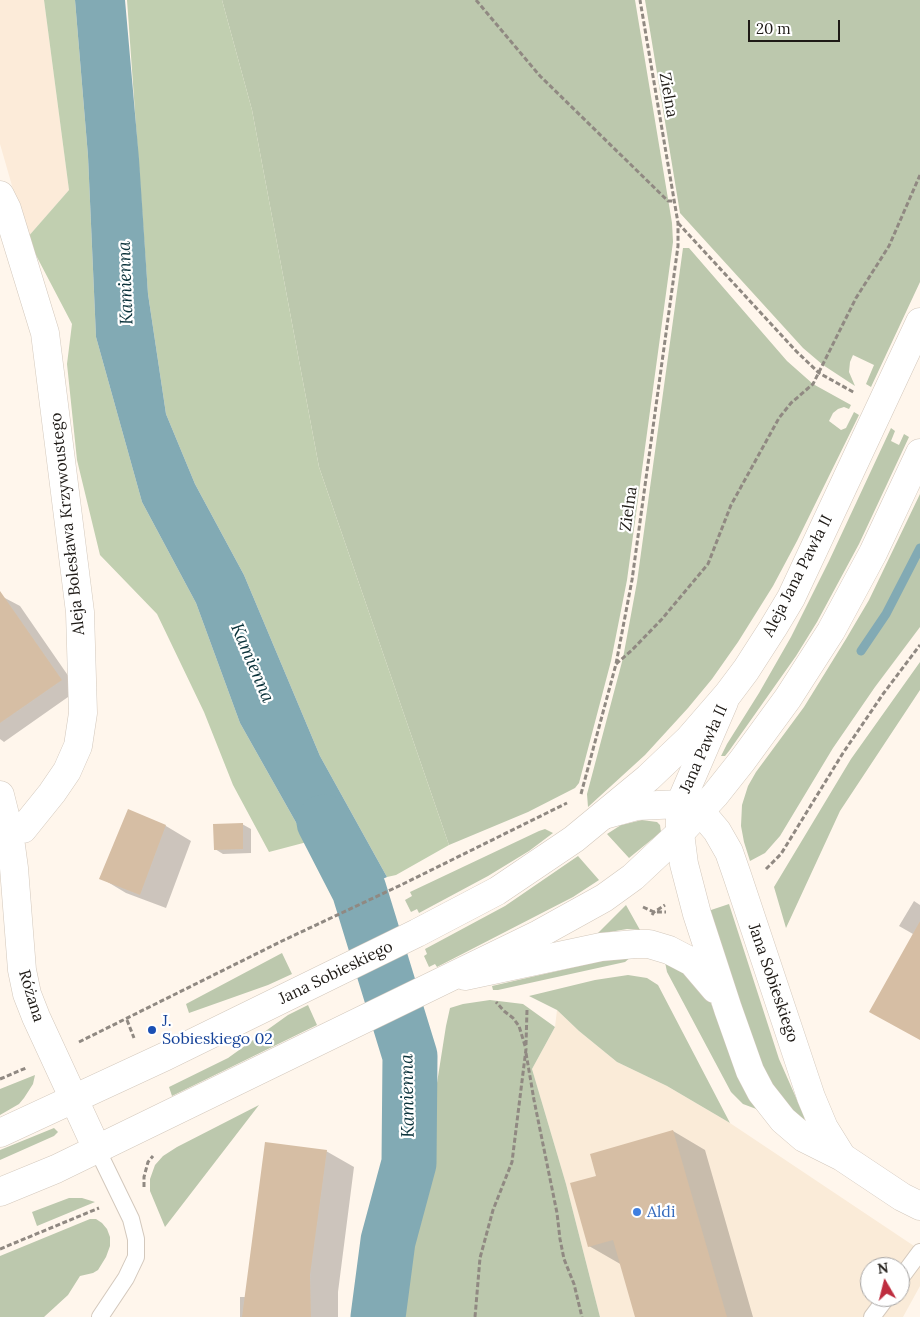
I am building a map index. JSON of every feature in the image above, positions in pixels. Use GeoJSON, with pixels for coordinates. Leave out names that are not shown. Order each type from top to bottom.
{"type":"FeatureCollection","features":[{"type":"Feature","properties":{"kind":"main road","name":"Aleja Bolesława Krzywoustego"},"geometry":{"type":"LineString","coordinates":[[0,195],[7,210],[45,333],[80,612],[83,713],[78,746],[67,770],[52,794],[23,829],[9,831]]}},
{"type":"Feature","properties":{"kind":"main road","name":"Aleja Jana Pawła II"},"geometry":{"type":"LineString","coordinates":[[604,815],[648,778],[689,739],[746,670],[791,598],[920,322]]}},
{"type":"Feature","properties":{"kind":"main road"},"geometry":{"type":"LineString","coordinates":[[680,833],[690,808],[742,761],[810,665],[873,553],[920,453]]}},
{"type":"Feature","properties":{"kind":"main road","name":"Jana Pawła II"},"geometry":{"type":"LineString","coordinates":[[690,808],[728,694]]}},
{"type":"Feature","properties":{"kind":"main road","name":"Różana"},"geometry":{"type":"LineString","coordinates":[[0,795],[9,831],[7,869],[27,994],[36,1018],[97,1149]]}},
{"type":"Feature","properties":{"kind":"main road"},"geometry":{"type":"LineString","coordinates":[[604,815],[637,806],[690,808]]}},
{"type":"Feature","properties":{"kind":"main road","name":"Jana Sobieskiego"},"geometry":{"type":"LineString","coordinates":[[690,808],[717,831],[729,852],[811,1097],[824,1128],[842,1157]]}},
{"type":"Feature","properties":{"kind":"main road","name":"Jana Sobieskiego"},"geometry":{"type":"LineString","coordinates":[[0,1133],[74,1100],[417,933],[505,886],[604,815]]}},
{"type":"Feature","properties":{"kind":"main road","name":"Jana Sobieskiego"},"geometry":{"type":"LineString","coordinates":[[0,1192],[97,1149],[539,934],[604,898],[632,877],[680,833]]}},
{"type":"Feature","properties":{"kind":"main road","name":"Jana Sobieskiego"},"geometry":{"type":"LineString","coordinates":[[680,833],[684,864],[697,914],[750,1071],[761,1092],[783,1120],[804,1138],[842,1157],[902,1198],[920,1206]]}},
{"type":"Feature","properties":{"kind":"main road","name":"Jana Sobieskiego"},"geometry":{"type":"LineString","coordinates":[[442,982],[601,947],[649,944],[669,950],[692,962],[718,992],[728,1009]]}},
{"type":"Feature","properties":{"kind":"lane"},"geometry":{"type":"LineString","coordinates":[[97,1149],[131,1219],[136,1239],[136,1257],[126,1278],[100,1317]]}},
{"type":"Feature","properties":{"kind":"lane"},"geometry":{"type":"LineString","coordinates":[[910,1266],[920,1252]]}},
{"type":"Feature","properties":{"kind":"path"},"geometry":{"type":"LineString","coordinates":[[476,0],[540,76],[668,201],[673,201]]}},
{"type":"Feature","properties":{"kind":"path","name":"Zielna"},"geometry":{"type":"LineString","coordinates":[[580,795],[616,664],[632,580],[678,246],[678,223],[640,0]]}},
{"type":"Feature","properties":{"kind":"path"},"geometry":{"type":"LineString","coordinates":[[616,664],[662,619],[708,564],[731,505],[779,418],[813,384],[856,298],[889,246],[920,175]]}},
{"type":"Feature","properties":{"kind":"path","name":"Zielna"},"geometry":{"type":"LineString","coordinates":[[678,223],[796,352],[819,372],[862,398]]}},
{"type":"Feature","properties":{"kind":"path"},"geometry":{"type":"LineString","coordinates":[[762,874],[781,854],[843,753],[883,694],[920,645]]}},
{"type":"Feature","properties":{"kind":"path"},"geometry":{"type":"LineString","coordinates":[[79,1043],[282,942],[559,809]]}},
{"type":"Feature","properties":{"kind":"path"},"geometry":{"type":"LineString","coordinates":[[496,1002],[519,1026],[526,1049],[534,1100],[558,1213],[564,1259],[574,1284],[582,1317]]}},
{"type":"Feature","properties":{"kind":"path"},"geometry":{"type":"LineString","coordinates":[[475,1317],[480,1258],[493,1210],[512,1162],[526,1049],[527,1010]]}},
{"type":"Feature","properties":{"kind":"path"},"geometry":{"type":"LineString","coordinates":[[127,1020],[134,1038]]}},
{"type":"Feature","properties":{"kind":"path"},"geometry":{"type":"LineString","coordinates":[[0,1078],[31,1066]]}},
{"type":"Feature","properties":{"kind":"path"},"geometry":{"type":"LineString","coordinates":[[0,1249],[103,1206]]}},
{"type":"Feature","properties":{"kind":"shaded area"},"geometry":{"type":"Polygon","coordinates":[[[0,0],[44,0],[69,190],[27,238],[0,144],[0,0]]]}},
{"type":"Feature","properties":{"kind":"shaded area"},"geometry":{"type":"Polygon","coordinates":[[[557,1010],[617,1062],[667,1086],[730,1123],[920,1250],[920,1286],[910,1304],[910,1257],[860,1257],[860,1307],[908,1307],[903,1317],[600,1317],[566,1184],[532,1069],[555,1027],[557,1010]]]}},
{"type":"Feature","properties":{"kind":"green space"},"geometry":{"type":"Polygon","coordinates":[[[44,0],[75,0],[88,156],[96,337],[142,502],[196,603],[240,723],[307,842],[269,852],[233,785],[204,712],[157,614],[100,555],[77,460],[67,364],[72,324],[27,238],[69,190],[44,0]]]}},
{"type":"Feature","properties":{"kind":"green space"},"geometry":{"type":"Polygon","coordinates":[[[127,0],[222,0],[252,110],[319,467],[449,845],[396,875],[387,877],[320,756],[244,575],[195,484],[166,414],[148,294],[127,0]]]}},
{"type":"Feature","properties":{"kind":"green space"},"geometry":{"type":"Polygon","coordinates":[[[222,0],[635,0],[672,223],[673,242],[627,580],[611,661],[579,783],[575,788],[528,812],[449,845],[319,467],[252,110],[222,0]]]}},
{"type":"Feature","properties":{"kind":"green space"},"geometry":{"type":"Polygon","coordinates":[[[645,0],[920,0],[920,282],[871,387],[866,384],[874,365],[853,355],[849,372],[855,386],[823,365],[803,348],[680,213],[645,0]]]}},
{"type":"Feature","properties":{"kind":"green space"},"geometry":{"type":"Polygon","coordinates":[[[683,248],[689,248],[787,361],[813,384],[851,405],[849,409],[844,407],[838,409],[833,413],[829,421],[841,430],[846,428],[854,412],[859,415],[797,541],[773,586],[738,642],[712,679],[688,708],[645,755],[588,807],[587,794],[623,658],[637,582],[683,248]]]}},
{"type":"Feature","properties":{"kind":"green space"},"geometry":{"type":"Polygon","coordinates":[[[891,428],[895,431],[891,441],[899,445],[904,434],[909,437],[859,544],[817,622],[796,656],[729,751],[725,756],[721,756],[791,637],[891,428]]]}},
{"type":"Feature","properties":{"kind":"green space"},"geometry":{"type":"Polygon","coordinates":[[[920,494],[920,627],[875,687],[833,748],[780,836],[765,853],[750,861],[741,826],[742,805],[748,786],[756,772],[804,707],[869,600],[920,494]]]}},
{"type":"Feature","properties":{"kind":"green space"},"geometry":{"type":"Polygon","coordinates":[[[920,662],[920,690],[840,811],[786,928],[774,887],[851,759],[920,662]]]}},
{"type":"Feature","properties":{"kind":"green space"},"geometry":{"type":"Polygon","coordinates":[[[642,820],[657,822],[660,825],[661,832],[629,858],[607,834],[621,825],[642,820]]]}},
{"type":"Feature","properties":{"kind":"green space"},"geometry":{"type":"Polygon","coordinates":[[[545,829],[553,833],[529,851],[488,876],[419,913],[417,909],[411,912],[405,900],[412,896],[410,892],[545,829]]]}},
{"type":"Feature","properties":{"kind":"green space"},"geometry":{"type":"Polygon","coordinates":[[[578,856],[599,880],[573,897],[437,967],[435,964],[429,967],[424,956],[427,954],[425,949],[505,906],[578,856]]]}},
{"type":"Feature","properties":{"kind":"green space"},"geometry":{"type":"Polygon","coordinates":[[[729,904],[779,1059],[805,1118],[803,1120],[796,1115],[775,1090],[762,1066],[708,911],[729,904]]]}},
{"type":"Feature","properties":{"kind":"green space"},"geometry":{"type":"Polygon","coordinates":[[[626,905],[640,930],[627,929],[598,934],[598,933],[626,905]]]}},
{"type":"Feature","properties":{"kind":"green space"},"geometry":{"type":"Polygon","coordinates":[[[282,953],[292,974],[268,985],[189,1013],[186,1004],[282,953]]]}},
{"type":"Feature","properties":{"kind":"green space"},"geometry":{"type":"Polygon","coordinates":[[[631,957],[625,962],[498,990],[493,990],[492,986],[605,960],[631,957]]]}},
{"type":"Feature","properties":{"kind":"green space"},"geometry":{"type":"Polygon","coordinates":[[[665,962],[682,971],[709,999],[759,1110],[743,1104],[731,1092],[667,972],[665,962]]]}},
{"type":"Feature","properties":{"kind":"green space"},"geometry":{"type":"Polygon","coordinates":[[[628,975],[647,978],[658,985],[730,1123],[667,1086],[617,1062],[557,1010],[529,996],[595,980],[628,975]]]}},
{"type":"Feature","properties":{"kind":"green space"},"geometry":{"type":"Polygon","coordinates":[[[490,1000],[523,1004],[555,1027],[532,1069],[566,1184],[600,1317],[405,1317],[415,1222],[450,1008],[490,1000]]]}},
{"type":"Feature","properties":{"kind":"green space"},"geometry":{"type":"Polygon","coordinates":[[[308,1005],[317,1025],[172,1096],[169,1087],[228,1058],[288,1015],[308,1005]]]}},
{"type":"Feature","properties":{"kind":"green space"},"geometry":{"type":"Polygon","coordinates":[[[35,1075],[33,1084],[19,1104],[0,1115],[0,1089],[35,1075]]]}},
{"type":"Feature","properties":{"kind":"green space"},"geometry":{"type":"Polygon","coordinates":[[[259,1105],[165,1227],[150,1191],[150,1179],[155,1165],[163,1156],[177,1147],[259,1105]]]}},
{"type":"Feature","properties":{"kind":"green space"},"geometry":{"type":"Polygon","coordinates":[[[54,1128],[58,1132],[54,1136],[0,1160],[0,1150],[54,1128]]]}},
{"type":"Feature","properties":{"kind":"green space"},"geometry":{"type":"Polygon","coordinates":[[[69,1198],[82,1198],[95,1202],[37,1226],[32,1212],[69,1198]]]}},
{"type":"Feature","properties":{"kind":"green space"},"geometry":{"type":"Polygon","coordinates":[[[90,1219],[96,1219],[102,1223],[110,1237],[110,1246],[106,1257],[98,1270],[80,1276],[68,1295],[44,1317],[0,1317],[0,1256],[90,1219]]]}},
{"type":"Feature","properties":{"kind":"water"},"geometry":{"type":"Polygon","coordinates":[[[75,0],[125,0],[139,159],[148,294],[166,414],[195,484],[244,575],[320,756],[387,877],[336,901],[307,842],[240,723],[196,603],[142,502],[96,337],[88,156],[75,0]]]}},
{"type":"Feature","properties":{"kind":"building"},"geometry":{"type":"Polygon","coordinates":[[[0,591],[62,680],[0,723],[0,591]]]}},
{"type":"Feature","properties":{"kind":"building"},"geometry":{"type":"Polygon","coordinates":[[[128,809],[166,825],[140,895],[99,879],[128,809]]]}},
{"type":"Feature","properties":{"kind":"building"},"geometry":{"type":"Polygon","coordinates":[[[243,823],[243,849],[214,850],[213,824],[243,823]]]}},
{"type":"Feature","properties":{"kind":"building"},"geometry":{"type":"Polygon","coordinates":[[[920,921],[920,1040],[869,1012],[920,921]]]}},
{"type":"Feature","properties":{"kind":"building","name":"Aldi"},"geometry":{"type":"Polygon","coordinates":[[[673,1130],[727,1317],[635,1317],[613,1240],[588,1247],[570,1183],[596,1176],[590,1154],[673,1130]]]}},
{"type":"Feature","properties":{"kind":"building"},"geometry":{"type":"Polygon","coordinates":[[[265,1142],[327,1150],[310,1275],[311,1317],[242,1317],[265,1142]]]}},
{"type":"Feature","properties":{"kind":"waterway"},"geometry":{"type":"LineString","coordinates":[[861,651],[886,614],[920,548]]}},
{"type":"Feature","properties":{"kind":"waterway","name":"Kamienna"},"geometry":{"type":"LineString","coordinates":[[324,822],[359,890],[410,1056],[409,1163],[388,1241],[378,1317]]}},
{"type":"Feature","properties":{"kind":"place","name":"J. Sobieskiego 02"},"geometry":{"type":"Point","coordinates":[152,1030]}},
{"type":"Feature","properties":{"kind":"place","name":"Aldi"},"geometry":{"type":"Point","coordinates":[637,1212]}}]}
